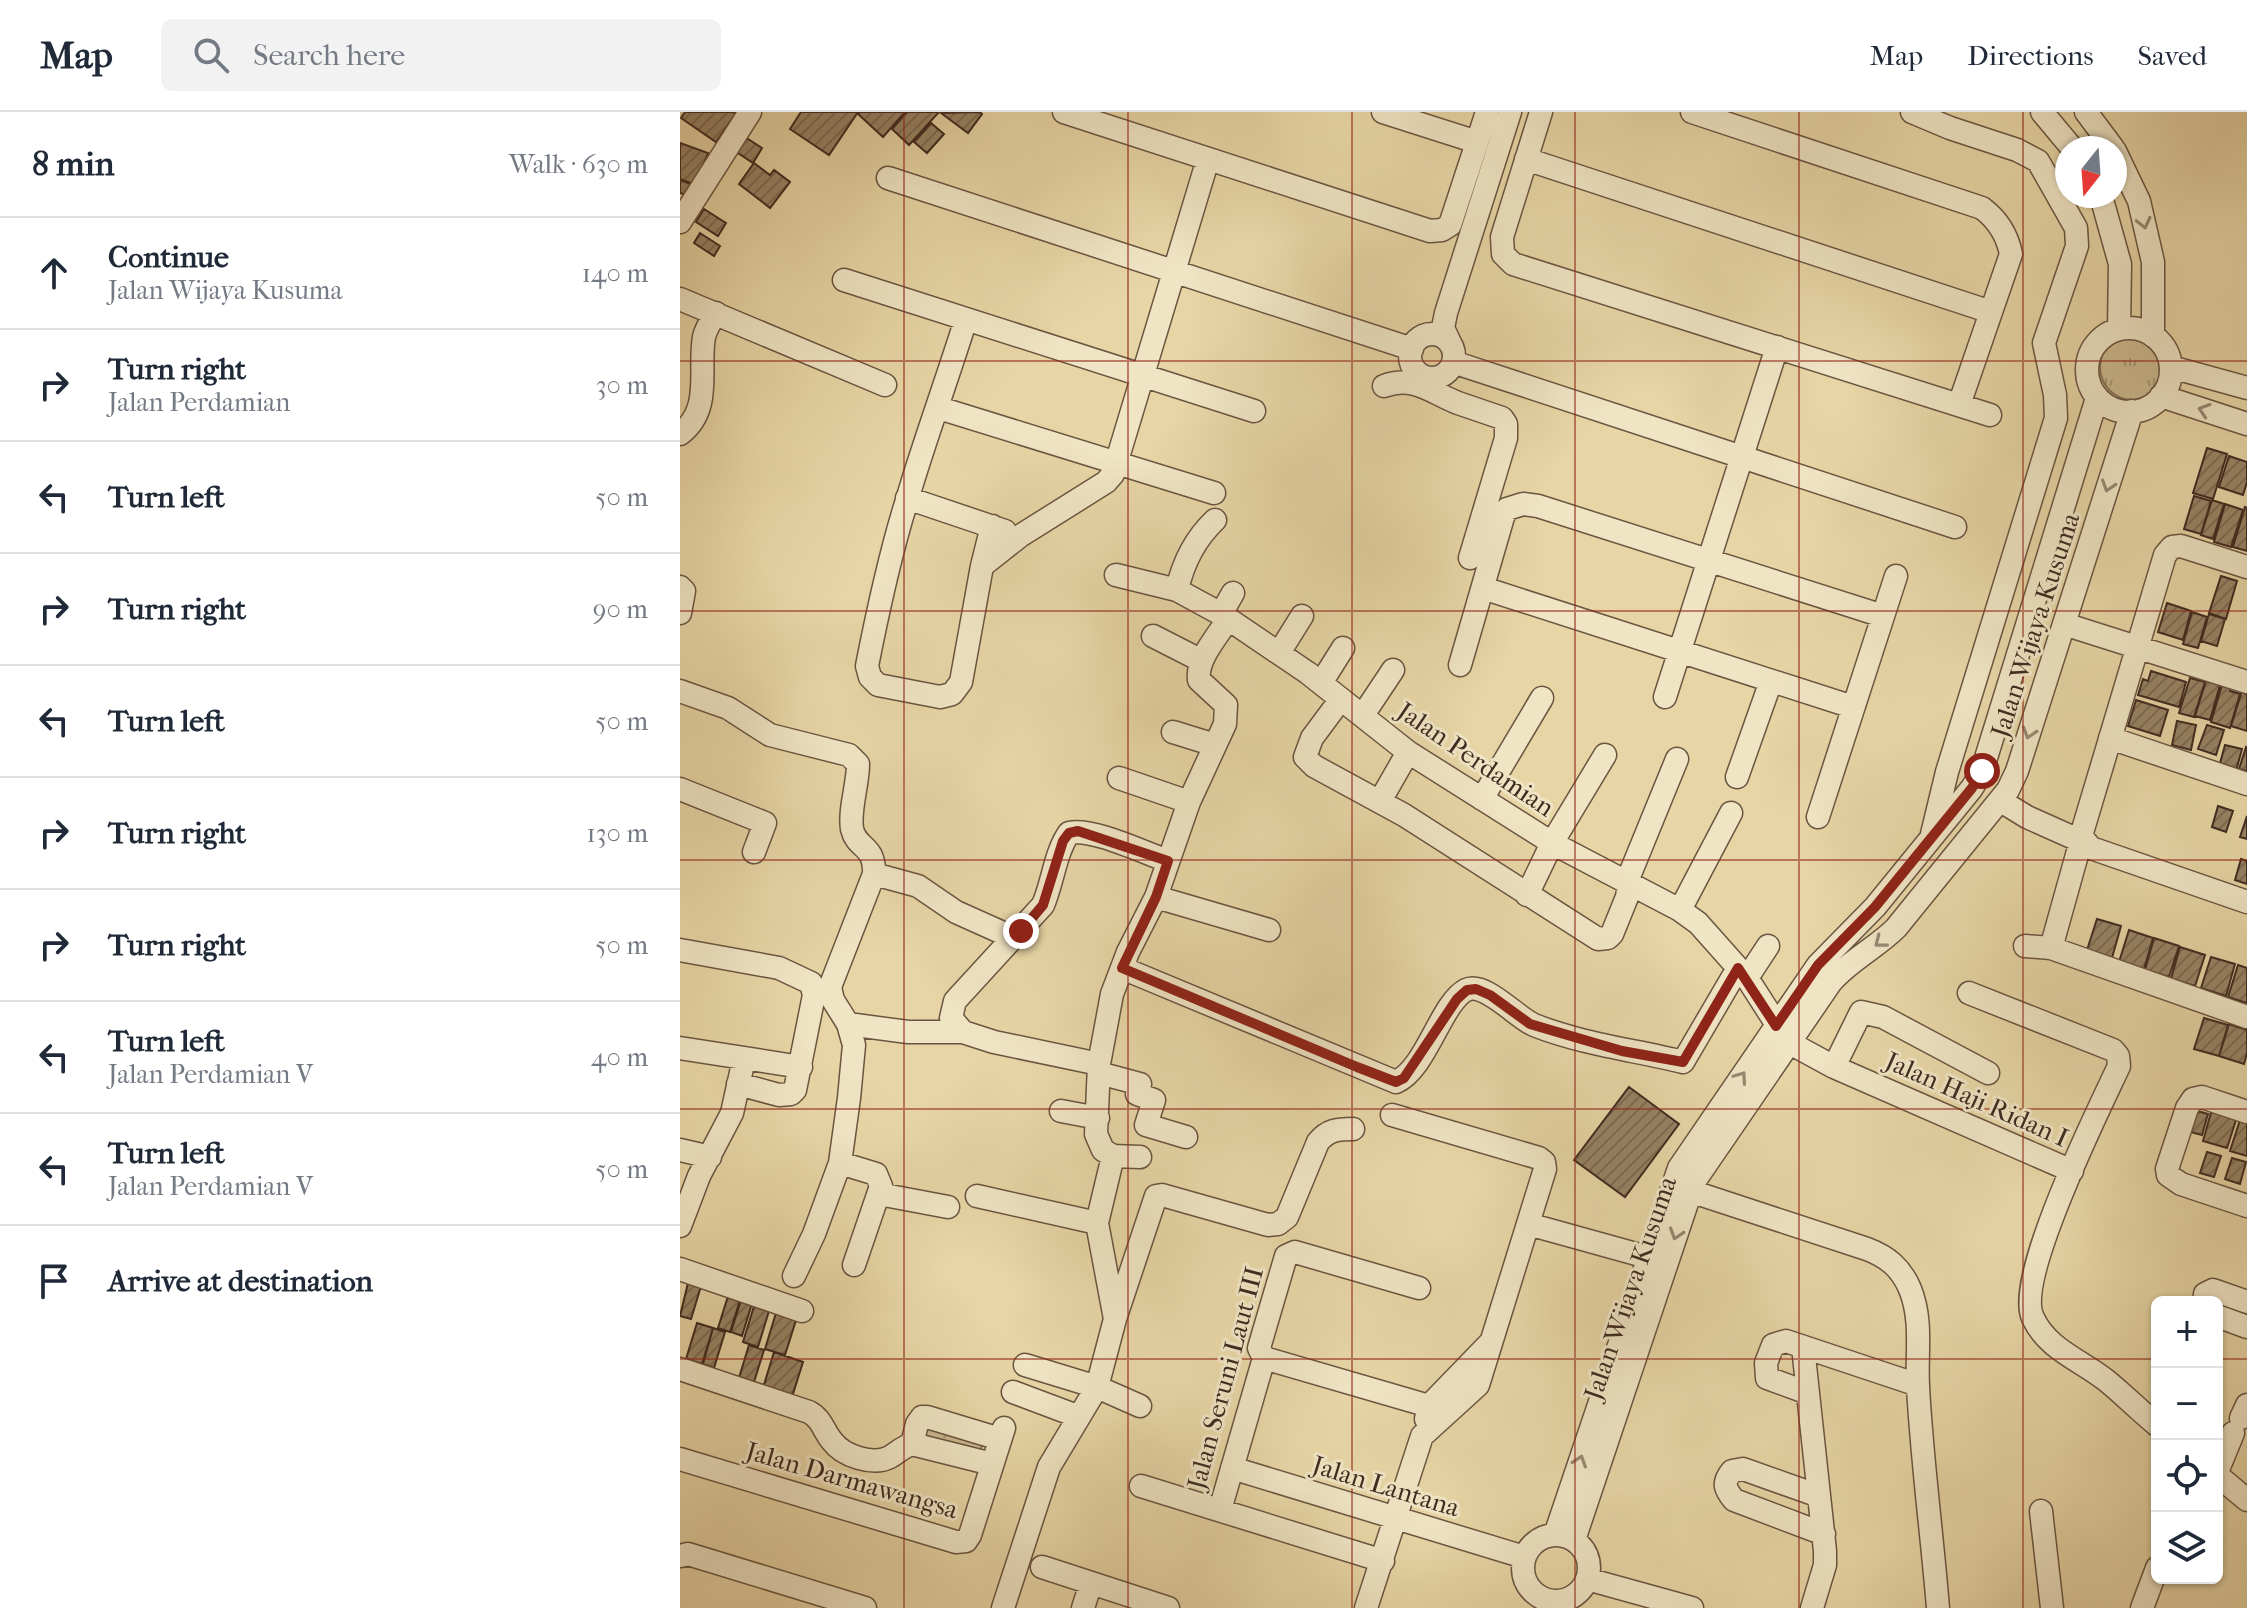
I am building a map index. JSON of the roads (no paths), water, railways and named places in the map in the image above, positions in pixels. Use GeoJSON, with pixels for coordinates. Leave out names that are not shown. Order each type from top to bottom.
{"type":"FeatureCollection","features":[{"type":"Feature","properties":{"kind":"street"},"geometry":{"type":"LineString","coordinates":[[680,222],[750,112]]}},
{"type":"Feature","properties":{"kind":"street"},"geometry":{"type":"LineString","coordinates":[[1064,112],[1430,231],[1442,230],[1450,225],[1487,112]]}},
{"type":"Feature","properties":{"kind":"street"},"geometry":{"type":"LineString","coordinates":[[1383,112],[1477,142]]}},
{"type":"Feature","properties":{"kind":"street"},"geometry":{"type":"LineString","coordinates":[[1446,370],[1443,328],[1446,313],[1510,112]]}},
{"type":"Feature","properties":{"kind":"street"},"geometry":{"type":"LineString","coordinates":[[1541,112],[1502,237],[1503,254],[1513,264],[1990,415]]}},
{"type":"Feature","properties":{"kind":"street"},"geometry":{"type":"LineString","coordinates":[[1692,112],[1982,208],[1999,224],[2008,239],[2011,254],[1959,405]]}},
{"type":"Feature","properties":{"kind":"street"},"geometry":{"type":"LineString","coordinates":[[1912,112],[2017,150],[2038,161],[2076,228],[2077,246],[2044,343],[2055,395],[2056,418],[1947,772],[1930,839]]}},
{"type":"Feature","properties":{"kind":"street"},"geometry":{"type":"LineString","coordinates":[[2042,112],[2062,136]]}},
{"type":"Feature","properties":{"kind":"street"},"geometry":{"type":"LineString","coordinates":[[2086,112],[2104,136]]}},
{"type":"Feature","properties":{"kind":"street"},"geometry":{"type":"LineString","coordinates":[[982,566],[1020,536],[1106,482],[1117,465],[1208,159]]}},
{"type":"Feature","properties":{"kind":"street"},"geometry":{"type":"LineString","coordinates":[[1526,159],[1991,312]]}},
{"type":"Feature","properties":{"kind":"street"},"geometry":{"type":"LineString","coordinates":[[2127,177],[2139,201],[2153,262],[2153,336]]}},
{"type":"Feature","properties":{"kind":"street"},"geometry":{"type":"LineString","coordinates":[[888,178],[1176,272],[1407,364],[1422,375],[1446,370],[1742,456],[1955,527]]}},
{"type":"Feature","properties":{"kind":"street"},"geometry":{"type":"LineString","coordinates":[[2104,208],[2120,264],[2119,329]]}},
{"type":"Feature","properties":{"kind":"street"},"geometry":{"type":"LineString","coordinates":[[844,280],[1254,411]]}},
{"type":"Feature","properties":{"kind":"street"},"geometry":{"type":"LineString","coordinates":[[680,299],[885,385]]}},
{"type":"Feature","properties":{"kind":"street"},"geometry":{"type":"LineString","coordinates":[[680,434],[685,431],[701,399],[705,384],[704,337],[716,313]]}},
{"type":"Feature","properties":{"kind":"street"},"geometry":{"type":"LineString","coordinates":[[1407,364],[1446,313]]}},
{"type":"Feature","properties":{"kind":"street"},"geometry":{"type":"LineString","coordinates":[[966,319],[907,498],[882,588],[867,666],[870,677],[878,685],[940,697],[952,694],[961,682],[992,526]]}},
{"type":"Feature","properties":{"kind":"street"},"geometry":{"type":"LineString","coordinates":[[2131,328],[2153,336],[2166,349],[2171,367],[2167,388],[2148,407],[2132,411],[2117,410],[2097,398],[2090,387],[2087,363],[2098,341],[2119,329],[2131,328]]}},
{"type":"Feature","properties":{"kind":"street"},"geometry":{"type":"LineString","coordinates":[[1407,364],[1439,335],[1454,401],[1502,418],[1506,424],[1506,438],[1470,558]]}},
{"type":"Feature","properties":{"kind":"street"},"geometry":{"type":"LineString","coordinates":[[1665,697],[1777,347]]}},
{"type":"Feature","properties":{"kind":"street"},"geometry":{"type":"LineString","coordinates":[[2171,367],[2246,386]]}},
{"type":"Feature","properties":{"kind":"street"},"geometry":{"type":"LineString","coordinates":[[2161,396],[2247,424]]}},
{"type":"Feature","properties":{"kind":"street","name":"Jalan Wijaya Kusuma"},"geometry":{"type":"LineString","coordinates":[[1565,1538],[1690,1191],[1702,1168],[1782,1034],[1818,965],[1875,907],[1978,779],[2009,690],[2097,398]]}},
{"type":"Feature","properties":{"kind":"street"},"geometry":{"type":"LineString","coordinates":[[939,408],[1214,493]]}},
{"type":"Feature","properties":{"kind":"street","name":"Jalan Wijaya Kusuma"},"geometry":{"type":"LineString","coordinates":[[1565,1538],[1647,1257],[1679,1168],[1782,1034],[1841,971],[1896,928],[2001,801],[2017,771],[2132,411]]}},
{"type":"Feature","properties":{"kind":"street"},"geometry":{"type":"LineString","coordinates":[[907,498],[1020,536]]}},
{"type":"Feature","properties":{"kind":"street"},"geometry":{"type":"LineString","coordinates":[[1460,665],[1507,509],[1523,504],[1538,506],[1883,616]]}},
{"type":"Feature","properties":{"kind":"street"},"geometry":{"type":"LineString","coordinates":[[1177,590],[1192,549],[1215,520]]}},
{"type":"Feature","properties":{"kind":"street"},"geometry":{"type":"LineString","coordinates":[[2247,567],[2181,546],[2172,547],[2165,555],[2081,831],[2085,843],[2091,848],[2247,902]]}},
{"type":"Feature","properties":{"kind":"street","name":"Jalan Perdamian"},"geometry":{"type":"LineString","coordinates":[[1116,575],[1177,590],[1225,616],[1321,683],[1408,752],[1552,843],[1680,910],[1698,923],[1742,973],[1782,1034]]}},
{"type":"Feature","properties":{"kind":"street"},"geometry":{"type":"LineString","coordinates":[[1818,817],[1896,576]]}},
{"type":"Feature","properties":{"kind":"street"},"geometry":{"type":"LineString","coordinates":[[680,587],[684,591],[680,613]]}},
{"type":"Feature","properties":{"kind":"street"},"geometry":{"type":"LineString","coordinates":[[1483,588],[1853,707]]}},
{"type":"Feature","properties":{"kind":"street"},"geometry":{"type":"LineString","coordinates":[[1140,1157],[1113,1156],[1103,1150],[1098,1142],[1099,1069],[1112,994],[1156,897],[1189,802],[1228,714],[1226,705],[1199,680],[1202,661],[1233,593]]}},
{"type":"Feature","properties":{"kind":"street"},"geometry":{"type":"LineString","coordinates":[[1279,653],[1302,616]]}},
{"type":"Feature","properties":{"kind":"street"},"geometry":{"type":"LineString","coordinates":[[2064,624],[2247,682]]}},
{"type":"Feature","properties":{"kind":"street"},"geometry":{"type":"LineString","coordinates":[[1153,636],[1202,661]]}},
{"type":"Feature","properties":{"kind":"street"},"geometry":{"type":"LineString","coordinates":[[1321,683],[1343,648]]}},
{"type":"Feature","properties":{"kind":"street"},"geometry":{"type":"LineString","coordinates":[[2018,661],[2028,675],[2042,676],[2049,672]]}},
{"type":"Feature","properties":{"kind":"street"},"geometry":{"type":"LineString","coordinates":[[1363,715],[1393,670]]}},
{"type":"Feature","properties":{"kind":"street"},"geometry":{"type":"LineString","coordinates":[[1737,777],[1771,681]]}},
{"type":"Feature","properties":{"kind":"street"},"geometry":{"type":"LineString","coordinates":[[2009,690],[2019,684],[2026,685],[2035,691],[2040,701]]}},
{"type":"Feature","properties":{"kind":"street"},"geometry":{"type":"LineString","coordinates":[[680,691],[728,708],[770,735],[849,755],[858,764],[852,826],[855,838],[866,847],[874,860],[874,874],[830,987],[833,1000],[848,1024],[854,1045],[840,1163],[814,1234],[794,1276]]}},
{"type":"Feature","properties":{"kind":"street"},"geometry":{"type":"LineString","coordinates":[[1482,799],[1542,698]]}},
{"type":"Feature","properties":{"kind":"street"},"geometry":{"type":"LineString","coordinates":[[1341,699],[1312,738],[1305,757],[1324,773],[1380,801],[1594,937],[1603,939],[1612,934],[1627,897],[1628,884],[1677,759]]}},
{"type":"Feature","properties":{"kind":"street"},"geometry":{"type":"LineString","coordinates":[[1173,732],[1215,745]]}},
{"type":"Feature","properties":{"kind":"street"},"geometry":{"type":"LineString","coordinates":[[2110,738],[2247,784]]}},
{"type":"Feature","properties":{"kind":"street"},"geometry":{"type":"LineString","coordinates":[[1380,801],[1408,752]]}},
{"type":"Feature","properties":{"kind":"street"},"geometry":{"type":"LineString","coordinates":[[1527,895],[1552,843],[1605,755]]}},
{"type":"Feature","properties":{"kind":"street"},"geometry":{"type":"LineString","coordinates":[[1119,778],[1189,802]]}},
{"type":"Feature","properties":{"kind":"street"},"geometry":{"type":"LineString","coordinates":[[680,789],[765,823],[754,852]]}},
{"type":"Feature","properties":{"kind":"street"},"geometry":{"type":"LineString","coordinates":[[2001,801],[2027,817],[2074,838],[2080,844],[2051,948]]}},
{"type":"Feature","properties":{"kind":"street"},"geometry":{"type":"LineString","coordinates":[[1680,910],[1731,813]]}},
{"type":"Feature","properties":{"kind":"street"},"geometry":{"type":"LineString","coordinates":[[963,1032],[951,1018],[955,1001],[1043,905],[1063,841],[1069,833],[1078,831],[1168,861]]}},
{"type":"Feature","properties":{"kind":"street"},"geometry":{"type":"LineString","coordinates":[[874,874],[918,886],[956,912],[1014,938]]}},
{"type":"Feature","properties":{"kind":"street"},"geometry":{"type":"LineString","coordinates":[[1156,897],[1269,930]]}},
{"type":"Feature","properties":{"kind":"street"},"geometry":{"type":"LineString","coordinates":[[1122,968],[1396,1082],[1415,1065],[1457,999],[1467,990],[1476,989],[1490,995],[1530,1024],[1622,1051],[1683,1062],[1742,973],[1768,946]]}},
{"type":"Feature","properties":{"kind":"street"},"geometry":{"type":"LineString","coordinates":[[2025,946],[2051,948],[2247,1017]]}},
{"type":"Feature","properties":{"kind":"street"},"geometry":{"type":"LineString","coordinates":[[680,950],[779,968],[811,983],[814,995],[795,1090],[791,1094],[779,1095],[738,1084]]}},
{"type":"Feature","properties":{"kind":"street"},"geometry":{"type":"LineString","coordinates":[[1969,993],[2113,1050],[2118,1056],[2119,1066],[2072,1171]]}},
{"type":"Feature","properties":{"kind":"street"},"geometry":{"type":"LineString","coordinates":[[1834,1067],[1861,1012],[1883,1017],[1988,1073]]}},
{"type":"Feature","properties":{"kind":"street"},"geometry":{"type":"LineString","coordinates":[[848,1024],[908,1032],[963,1032],[1099,1069],[1140,1084],[1137,1094],[1154,1100],[1146,1125],[1186,1137]]}},
{"type":"Feature","properties":{"kind":"street","name":"Jalan Haji Ridan I"},"geometry":{"type":"LineString","coordinates":[[1782,1034],[1834,1067],[2072,1171],[2040,1250],[2031,1291],[2031,1316],[2046,1339],[2072,1360],[2104,1379],[2151,1420]]}},
{"type":"Feature","properties":{"kind":"street"},"geometry":{"type":"LineString","coordinates":[[680,1048],[801,1067]]}},
{"type":"Feature","properties":{"kind":"street"},"geometry":{"type":"LineString","coordinates":[[680,1226],[699,1176],[726,1127],[744,1059]]}},
{"type":"Feature","properties":{"kind":"street"},"geometry":{"type":"LineString","coordinates":[[2247,1112],[2202,1097],[2193,1099],[2187,1108],[2167,1169],[2168,1175],[2181,1184],[2247,1206]]}},
{"type":"Feature","properties":{"kind":"street"},"geometry":{"type":"LineString","coordinates":[[1061,1111],[1098,1118]]}},
{"type":"Feature","properties":{"kind":"street"},"geometry":{"type":"LineString","coordinates":[[1392,1115],[1539,1158],[1544,1162],[1545,1169],[1478,1385],[1422,1436]]}},
{"type":"Feature","properties":{"kind":"street"},"geometry":{"type":"LineString","coordinates":[[1003,1608],[1049,1467],[1097,1387],[1115,1319],[1156,1196],[1162,1195],[1268,1225],[1278,1224],[1287,1217],[1318,1142],[1325,1133],[1335,1129],[1353,1129]]}},
{"type":"Feature","properties":{"kind":"street"},"geometry":{"type":"LineString","coordinates":[[680,1150],[710,1157]]}},
{"type":"Feature","properties":{"kind":"street"},"geometry":{"type":"LineString","coordinates":[[1113,1156],[1097,1223],[1115,1319]]}},
{"type":"Feature","properties":{"kind":"street"},"geometry":{"type":"LineString","coordinates":[[840,1163],[876,1174],[881,1186],[854,1265]]}},
{"type":"Feature","properties":{"kind":"street"},"geometry":{"type":"LineString","coordinates":[[1690,1191],[1867,1249],[1890,1259],[1903,1273],[1919,1322],[1918,1385],[1935,1601]]}},
{"type":"Feature","properties":{"kind":"street"},"geometry":{"type":"LineString","coordinates":[[879,1194],[948,1207]]}},
{"type":"Feature","properties":{"kind":"street"},"geometry":{"type":"LineString","coordinates":[[977,1196],[1097,1223]]}},
{"type":"Feature","properties":{"kind":"street"},"geometry":{"type":"LineString","coordinates":[[1528,1224],[1647,1257]]}},
{"type":"Feature","properties":{"kind":"street","name":"Jalan Seruni Laut III"},"geometry":{"type":"LineString","coordinates":[[1220,1510],[1264,1358],[1259,1348],[1286,1256],[1295,1252],[1419,1288]]}},
{"type":"Feature","properties":{"kind":"street"},"geometry":{"type":"LineString","coordinates":[[680,1269],[802,1311]]}},
{"type":"Feature","properties":{"kind":"street"},"geometry":{"type":"LineString","coordinates":[[2205,1296],[2213,1290],[2247,1302]]}},
{"type":"Feature","properties":{"kind":"street"},"geometry":{"type":"LineString","coordinates":[[2223,1318],[2247,1327]]}},
{"type":"Feature","properties":{"kind":"street"},"geometry":{"type":"LineString","coordinates":[[1808,1393],[1773,1382],[1765,1373],[1773,1345],[1786,1341],[1918,1385]]}},
{"type":"Feature","properties":{"kind":"street"},"geometry":{"type":"LineString","coordinates":[[1366,1608],[1397,1519],[1429,1406],[1491,1342]]}},
{"type":"Feature","properties":{"kind":"street"},"geometry":{"type":"LineString","coordinates":[[1803,1347],[1824,1534],[1825,1565],[1812,1608]]}},
{"type":"Feature","properties":{"kind":"street"},"geometry":{"type":"LineString","coordinates":[[1264,1358],[1429,1406]]}},
{"type":"Feature","properties":{"kind":"street"},"geometry":{"type":"LineString","coordinates":[[1025,1365],[1097,1387],[1140,1406]]}},
{"type":"Feature","properties":{"kind":"street","name":"Jalan Darmawangsa"},"geometry":{"type":"LineString","coordinates":[[680,1369],[809,1412],[823,1424],[839,1449],[855,1456],[875,1461],[912,1444],[992,1464],[970,1535],[966,1541],[956,1542],[680,1459]]}},
{"type":"Feature","properties":{"kind":"street"},"geometry":{"type":"LineString","coordinates":[[1013,1392],[1077,1416]]}},
{"type":"Feature","properties":{"kind":"street"},"geometry":{"type":"LineString","coordinates":[[912,1444],[922,1417],[1002,1434],[992,1464]]}},
{"type":"Feature","properties":{"kind":"street"},"geometry":{"type":"LineString","coordinates":[[2223,1459],[2240,1419]]}},
{"type":"Feature","properties":{"kind":"street","name":"Jalan Lantana"},"geometry":{"type":"LineString","coordinates":[[1232,1468],[1524,1557]]}},
{"type":"Feature","properties":{"kind":"street"},"geometry":{"type":"LineString","coordinates":[[1819,1496],[1743,1469],[1732,1471],[1725,1484],[1734,1500],[1824,1534]]}},
{"type":"Feature","properties":{"kind":"street"},"geometry":{"type":"LineString","coordinates":[[2223,1478],[2247,1500]]}},
{"type":"Feature","properties":{"kind":"street"},"geometry":{"type":"LineString","coordinates":[[1141,1486],[1383,1561]]}},
{"type":"Feature","properties":{"kind":"street"},"geometry":{"type":"LineString","coordinates":[[2041,1511],[2052,1608]]}},
{"type":"Feature","properties":{"kind":"street"},"geometry":{"type":"LineString","coordinates":[[1565,1538],[1581,1546],[1589,1562],[1587,1579],[1581,1590],[1570,1598],[1549,1604],[1539,1597],[1527,1598],[1524,1557],[1536,1541],[1565,1538]]}},
{"type":"Feature","properties":{"kind":"street"},"geometry":{"type":"LineString","coordinates":[[680,1556],[688,1554],[865,1608]]}},
{"type":"Feature","properties":{"kind":"street"},"geometry":{"type":"LineString","coordinates":[[1042,1567],[1168,1608]]}},
{"type":"Feature","properties":{"kind":"street"},"geometry":{"type":"LineString","coordinates":[[1587,1579],[1692,1608]]}},
{"type":"Feature","properties":{"kind":"street"},"geometry":{"type":"LineString","coordinates":[[1083,1608],[1091,1583]]}},
{"type":"Feature","properties":{"kind":"street"},"geometry":{"type":"LineString","coordinates":[[2142,1608],[2151,1584]]}}]}
